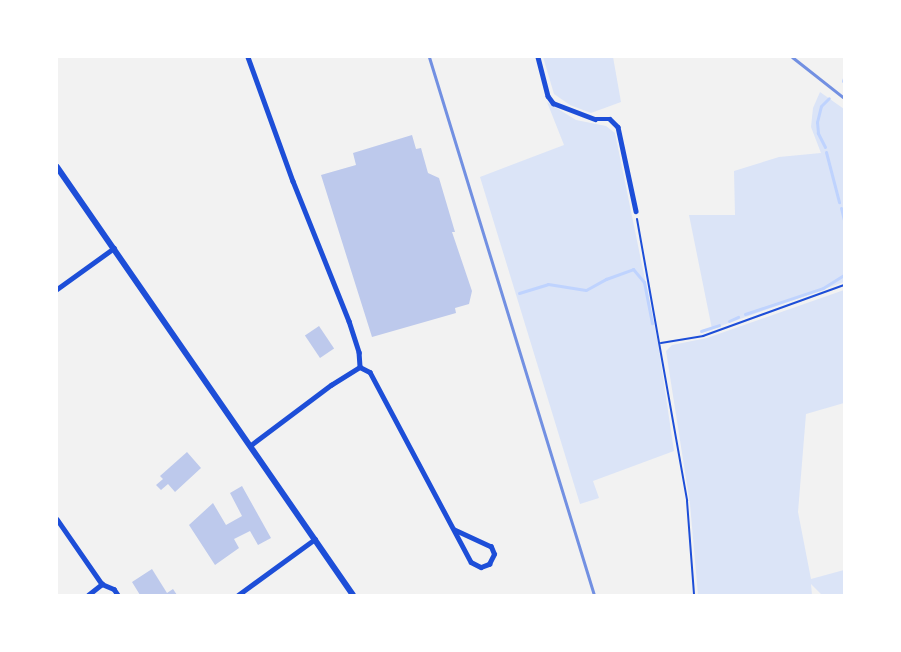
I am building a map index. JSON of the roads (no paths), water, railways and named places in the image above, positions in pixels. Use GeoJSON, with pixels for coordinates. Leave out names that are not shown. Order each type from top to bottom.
{"type":"FeatureCollection","features":[{"type":"Feature","properties":{"kind":"street"},"geometry":{"type":"LineString","coordinates":[[248,57],[292,181],[349,321],[359,352],[360,367]]}},
{"type":"Feature","properties":{"kind":"street"},"geometry":{"type":"LineString","coordinates":[[538,57],[548,96],[553,103],[595,119],[610,119],[618,127],[636,211]]}},
{"type":"Feature","properties":{"kind":"street"},"geometry":{"type":"LineString","coordinates":[[57,167],[353,595]]}},
{"type":"Feature","properties":{"kind":"street"},"geometry":{"type":"LineString","coordinates":[[57,290],[114,248]]}},
{"type":"Feature","properties":{"kind":"street"},"geometry":{"type":"LineString","coordinates":[[251,445],[312,398],[360,367]]}},
{"type":"Feature","properties":{"kind":"street"},"geometry":{"type":"LineString","coordinates":[[360,367],[370,372],[471,562],[481,567],[489,564],[494,554],[491,547],[455,530]]}},
{"type":"Feature","properties":{"kind":"street"},"geometry":{"type":"LineString","coordinates":[[58,522],[102,584],[114,589],[118,595]]}},
{"type":"Feature","properties":{"kind":"street"},"geometry":{"type":"LineString","coordinates":[[238,595],[315,539]]}},
{"type":"Feature","properties":{"kind":"street"},"geometry":{"type":"LineString","coordinates":[[87,595],[102,584]]}},
{"type":"Feature","properties":{"kind":"waterway"},"geometry":{"type":"LineString","coordinates":[[825,147],[818,133],[817,122],[821,106],[829,98]]}},
{"type":"Feature","properties":{"kind":"waterway"},"geometry":{"type":"LineString","coordinates":[[826,152],[839,202]]}},
{"type":"Feature","properties":{"kind":"waterway"},"geometry":{"type":"LineString","coordinates":[[841,208],[844,220]]}},
{"type":"Feature","properties":{"kind":"waterway"},"geometry":{"type":"LineString","coordinates":[[519,293],[548,284],[586,290],[606,279],[633,269],[644,282],[652,323]]}},
{"type":"Feature","properties":{"kind":"waterway"},"geometry":{"type":"LineString","coordinates":[[745,314],[823,288],[844,275]]}},
{"type":"Feature","properties":{"kind":"waterway"},"geometry":{"type":"LineString","coordinates":[[729,321],[738,317]]}},
{"type":"Feature","properties":{"kind":"waterway"},"geometry":{"type":"LineString","coordinates":[[701,331],[719,325]]}},
{"type":"Feature","properties":{"kind":"railway"},"geometry":{"type":"LineString","coordinates":[[429,57],[594,595]]}},
{"type":"Feature","properties":{"kind":"railway"},"geometry":{"type":"LineString","coordinates":[[792,57],[844,98]]}}]}
